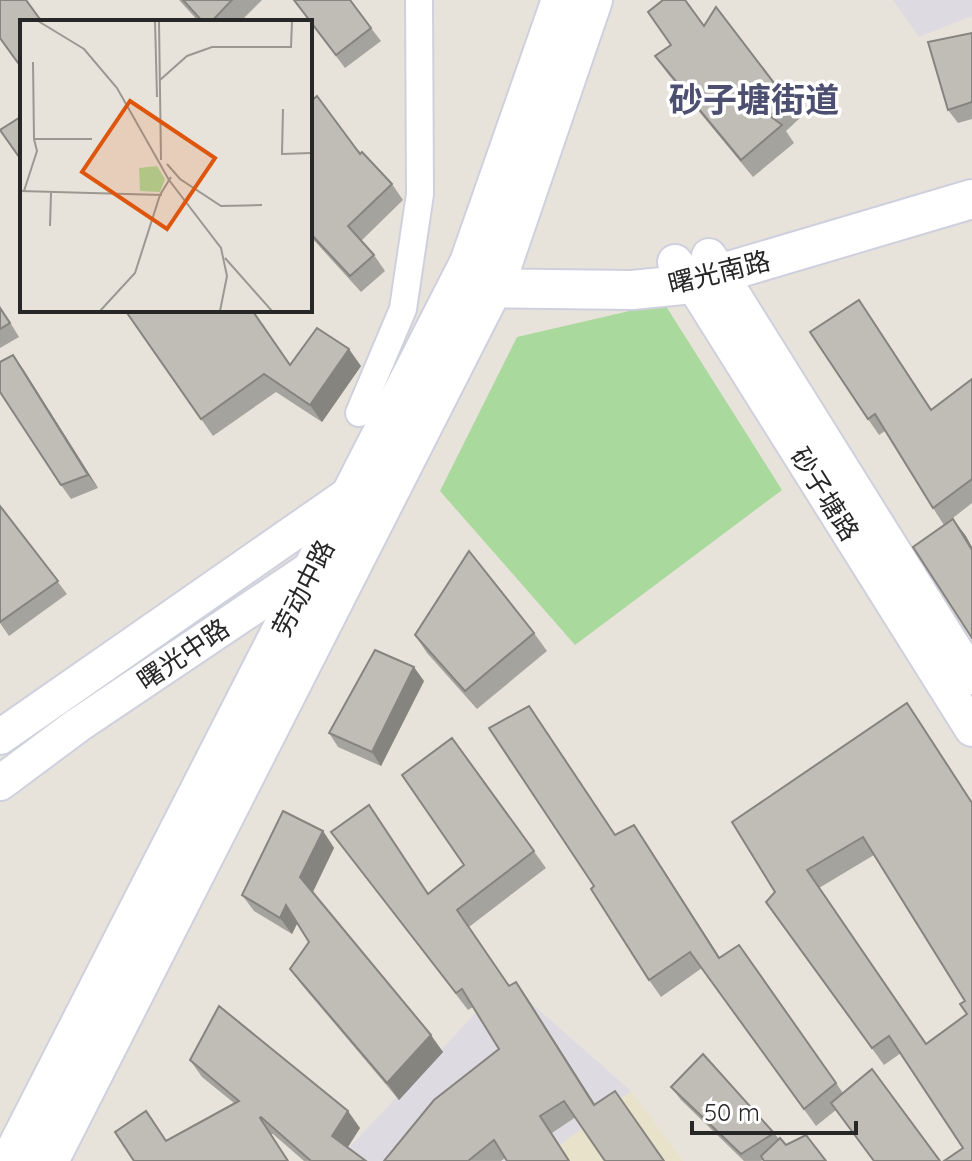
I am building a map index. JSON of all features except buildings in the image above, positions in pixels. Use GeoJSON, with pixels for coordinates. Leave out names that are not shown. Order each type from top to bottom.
{"type":"FeatureCollection","features":[{"type":"Feature","properties":{"kind":"main road","name":"劳动中路"},"geometry":{"type":"LineString","coordinates":[[10,1161],[352,492],[480,276],[561,0]]}},
{"type":"Feature","properties":{"kind":"main road","name":"劳动中路"},"geometry":{"type":"LineString","coordinates":[[49,1161],[370,531],[480,276],[593,0]]}},
{"type":"Feature","properties":{"kind":"main road","name":"曙光南路"},"geometry":{"type":"LineString","coordinates":[[480,276],[632,290],[972,178]]}},
{"type":"Feature","properties":{"kind":"main road","name":"曙光南路"},"geometry":{"type":"LineString","coordinates":[[699,269],[972,199]]}},
{"type":"Feature","properties":{"kind":"street"},"geometry":{"type":"LineString","coordinates":[[359,413],[403,309],[420,194],[419,0]]}},
{"type":"Feature","properties":{"kind":"street","name":"砂子塘路"},"geometry":{"type":"LineString","coordinates":[[699,269],[972,677]]}},
{"type":"Feature","properties":{"kind":"street","name":"砂子塘路"},"geometry":{"type":"LineString","coordinates":[[699,269],[972,729]]}},
{"type":"Feature","properties":{"kind":"street","name":"曙光中路"},"geometry":{"type":"LineString","coordinates":[[0,737],[352,492]]}},
{"type":"Feature","properties":{"kind":"street","name":"曙光中路"},"geometry":{"type":"LineString","coordinates":[[0,783],[78,725],[370,531]]}},
{"type":"Feature","properties":{"kind":"shaded area"},"geometry":{"type":"Polygon","coordinates":[[[893,0],[972,0],[972,16],[919,37],[893,0]]]}},
{"type":"Feature","properties":{"kind":"shaded area"},"geometry":{"type":"Polygon","coordinates":[[[506,981],[631,1091],[539,1161],[352,1161],[344,1153],[506,981]]]}},
{"type":"Feature","properties":{"kind":"shaded area"},"geometry":{"type":"Polygon","coordinates":[[[631,1091],[683,1161],[540,1161],[631,1091]]]}},
{"type":"Feature","properties":{"kind":"green space"},"geometry":{"type":"Polygon","coordinates":[[[664,303],[782,490],[575,645],[440,491],[517,337],[664,303]]]}},
{"type":"Feature","properties":{"kind":"district","name":"砂子塘街道"},"geometry":{"type":"Point","coordinates":[754,99]}}]}
